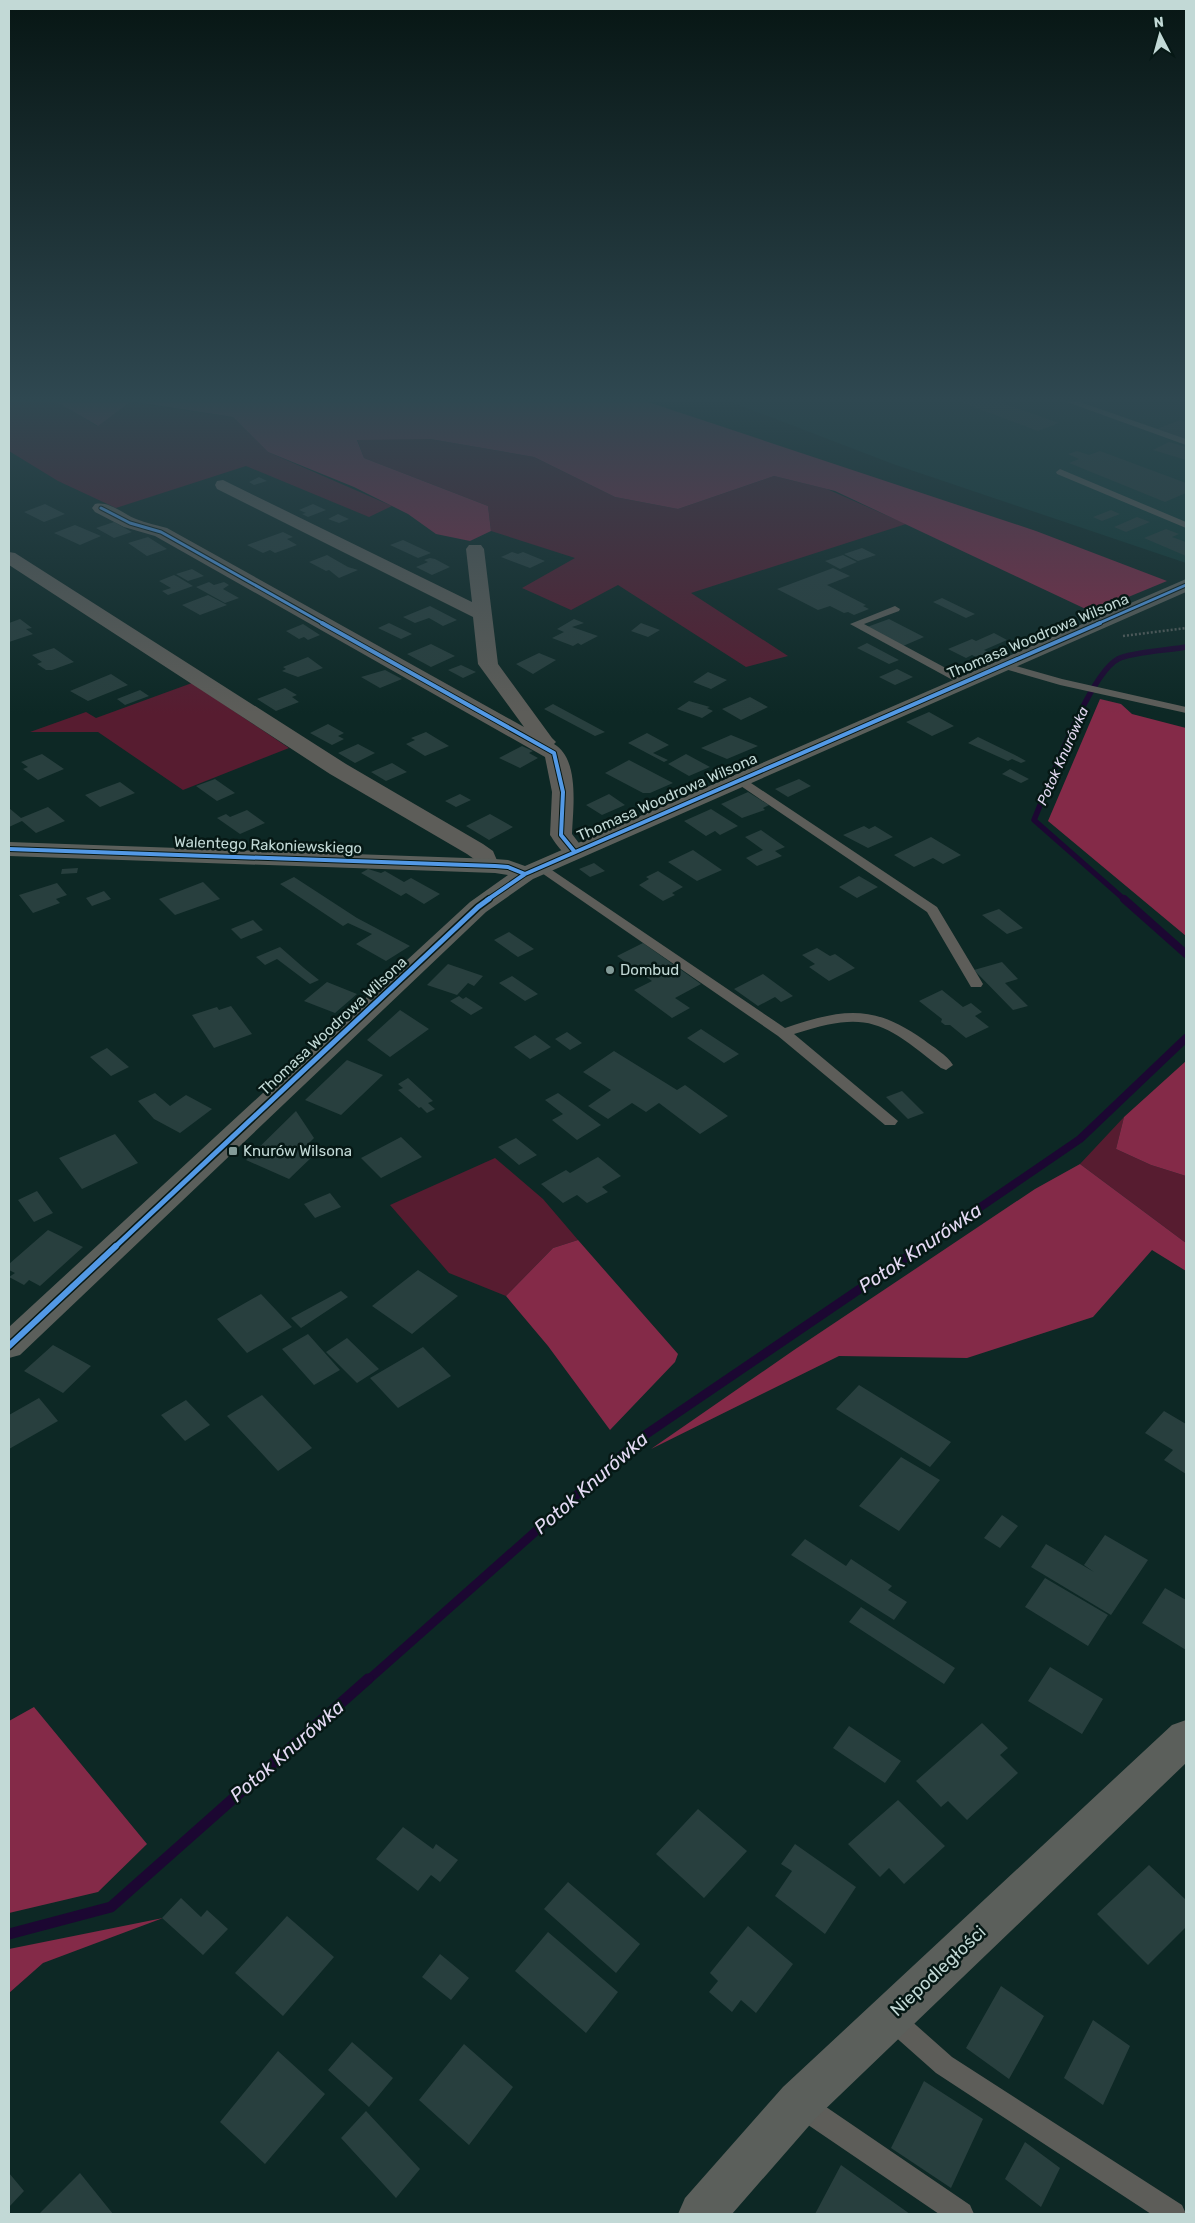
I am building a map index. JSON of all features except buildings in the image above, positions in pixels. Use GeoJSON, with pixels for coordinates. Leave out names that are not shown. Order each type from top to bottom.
{"type":"FeatureCollection","features":[{"type":"Feature","properties":{"kind":"street"},"geometry":{"type":"LineString","coordinates":[[264,506],[481,614]]}},
{"type":"Feature","properties":{"kind":"street"},"geometry":{"type":"LineString","coordinates":[[101,508],[130,523],[161,532],[554,753]]}},
{"type":"Feature","properties":{"kind":"street"},"geometry":{"type":"LineString","coordinates":[[475,549],[488,664],[554,753],[563,792],[561,834],[574,851]]}},
{"type":"Feature","properties":{"kind":"street"},"geometry":{"type":"LineString","coordinates":[[9,557],[330,764],[475,849],[485,856],[487,865]]}},
{"type":"Feature","properties":{"kind":"street","name":"Thomasa Woodrowa Wilsona"},"geometry":{"type":"LineString","coordinates":[[9,1346],[478,907],[533,870],[1186,585]]}},
{"type":"Feature","properties":{"kind":"street","name":"Walentego Rakoniewskiego"},"geometry":{"type":"LineString","coordinates":[[9,849],[487,865],[533,870]]}},
{"type":"Feature","properties":{"kind":"street","name":"Niepodległości"},"geometry":{"type":"LineString","coordinates":[[705,2213],[799,2103],[1186,1738]]}},
{"type":"Feature","properties":{"kind":"lane"},"geometry":{"type":"LineString","coordinates":[[1141,506],[1186,525]]}},
{"type":"Feature","properties":{"kind":"lane"},"geometry":{"type":"LineString","coordinates":[[1171,518],[1186,512]]}},
{"type":"Feature","properties":{"kind":"lane"},"geometry":{"type":"LineString","coordinates":[[895,608],[855,624],[964,682]]}},
{"type":"Feature","properties":{"kind":"lane"},"geometry":{"type":"LineString","coordinates":[[1002,665],[1106,693],[1186,710]]}},
{"type":"Feature","properties":{"kind":"lane"},"geometry":{"type":"LineString","coordinates":[[740,779],[932,910],[976,984]]}},
{"type":"Feature","properties":{"kind":"lane"},"geometry":{"type":"LineString","coordinates":[[533,870],[783,1033],[890,1121]]}},
{"type":"Feature","properties":{"kind":"lane"},"geometry":{"type":"LineString","coordinates":[[783,1033],[834,1018],[863,1016],[880,1021],[911,1037],[946,1065]]}},
{"type":"Feature","properties":{"kind":"lane"},"geometry":{"type":"LineString","coordinates":[[890,2017],[913,2040],[944,2065],[1173,2214]]}},
{"type":"Feature","properties":{"kind":"lane"},"geometry":{"type":"LineString","coordinates":[[799,2103],[961,2214]]}},
{"type":"Feature","properties":{"kind":"path"},"geometry":{"type":"LineString","coordinates":[[1117,636],[1186,628]]}},
{"type":"Feature","properties":{"kind":"shaded area"},"geometry":{"type":"Polygon","coordinates":[[[342,506],[392,506],[369,517],[342,506]]]}},
{"type":"Feature","properties":{"kind":"shaded area"},"geometry":{"type":"Polygon","coordinates":[[[391,506],[487,506],[491,531],[470,541],[436,534],[408,514],[391,506]]]}},
{"type":"Feature","properties":{"kind":"shaded area"},"geometry":{"type":"Polygon","coordinates":[[[488,506],[661,506],[678,509],[687,506],[865,506],[906,524],[691,593],[788,656],[746,667],[618,585],[571,610],[522,588],[575,558],[491,531],[488,506]]]}},
{"type":"Feature","properties":{"kind":"shaded area"},"geometry":{"type":"Polygon","coordinates":[[[661,506],[687,506],[678,509],[661,506]]]}},
{"type":"Feature","properties":{"kind":"shaded area"},"geometry":{"type":"Polygon","coordinates":[[[866,506],[960,506],[1036,531],[1167,581],[1092,612],[866,506]]]}},
{"type":"Feature","properties":{"kind":"shaded area"},"geometry":{"type":"Polygon","coordinates":[[[1017,506],[1186,506],[1186,563],[1017,506]]]}},
{"type":"Feature","properties":{"kind":"shaded area"},"geometry":{"type":"Polygon","coordinates":[[[192,683],[289,748],[183,790],[98,732],[30,732],[86,712],[96,718],[192,683]]]}},
{"type":"Feature","properties":{"kind":"shaded area"},"geometry":{"type":"Polygon","coordinates":[[[1100,699],[1121,704],[1132,714],[1186,728],[1186,936],[1048,821],[1100,699]]]}},
{"type":"Feature","properties":{"kind":"shaded area"},"geometry":{"type":"Polygon","coordinates":[[[1186,1061],[1186,1176],[1151,1165],[1116,1149],[1124,1117],[1186,1061]]]}},
{"type":"Feature","properties":{"kind":"shaded area"},"geometry":{"type":"Polygon","coordinates":[[[1124,1117],[1116,1149],[1151,1165],[1186,1176],[1186,1243],[1080,1164],[1124,1117]]]}},
{"type":"Feature","properties":{"kind":"shaded area"},"geometry":{"type":"Polygon","coordinates":[[[495,1158],[543,1199],[578,1240],[553,1248],[506,1296],[449,1273],[390,1205],[495,1158]]]}},
{"type":"Feature","properties":{"kind":"shaded area"},"geometry":{"type":"Polygon","coordinates":[[[1080,1164],[1186,1243],[1186,1271],[1152,1250],[1093,1317],[967,1358],[839,1356],[651,1449],[794,1350],[1035,1189],[1080,1164]]]}},
{"type":"Feature","properties":{"kind":"shaded area"},"geometry":{"type":"Polygon","coordinates":[[[578,1240],[678,1354],[675,1362],[610,1430],[548,1346],[506,1296],[553,1248],[578,1240]]]}},
{"type":"Feature","properties":{"kind":"shaded area"},"geometry":{"type":"Polygon","coordinates":[[[34,1707],[147,1844],[98,1892],[9,1913],[9,1721],[34,1707]]]}},
{"type":"Feature","properties":{"kind":"shaded area"},"geometry":{"type":"Polygon","coordinates":[[[163,1918],[43,1963],[9,1993],[9,1949],[163,1918]]]}},
{"type":"Feature","properties":{"kind":"waterway","name":"Potok Knurówka"},"geometry":{"type":"LineString","coordinates":[[1125,900],[1034,820],[1082,708],[1107,669],[1118,659],[1124,657],[1186,647]]}},
{"type":"Feature","properties":{"kind":"waterway","name":"Potok Knurówka"},"geometry":{"type":"LineString","coordinates":[[1124,899],[1186,954]]}},
{"type":"Feature","properties":{"kind":"waterway","name":"Potok Knurówka"},"geometry":{"type":"LineString","coordinates":[[922,1247],[1080,1139],[1186,1038]]}},
{"type":"Feature","properties":{"kind":"waterway","name":"Potok Knurówka"},"geometry":{"type":"LineString","coordinates":[[367,1681],[642,1437],[923,1246]]}},
{"type":"Feature","properties":{"kind":"waterway","name":"Potok Knurówka"},"geometry":{"type":"LineString","coordinates":[[9,1934],[111,1907],[368,1679]]}},
{"type":"Feature","properties":{"kind":"cycle path"},"geometry":{"type":"LineString","coordinates":[[101,508],[130,523],[161,532],[554,753],[558,763],[563,792],[561,835],[574,851]]}},
{"type":"Feature","properties":{"kind":"cycle path"},"geometry":{"type":"LineString","coordinates":[[9,1346],[478,907],[525,874],[1186,585]]}},
{"type":"Feature","properties":{"kind":"cycle path"},"geometry":{"type":"LineString","coordinates":[[9,849],[495,866],[508,867],[525,874]]}},
{"type":"Feature","properties":{"kind":"place","name":"Dombud"},"geometry":{"type":"Point","coordinates":[610,970]}},
{"type":"Feature","properties":{"kind":"place","name":"Knurów Wilsona"},"geometry":{"type":"Point","coordinates":[233,1151]}}]}
